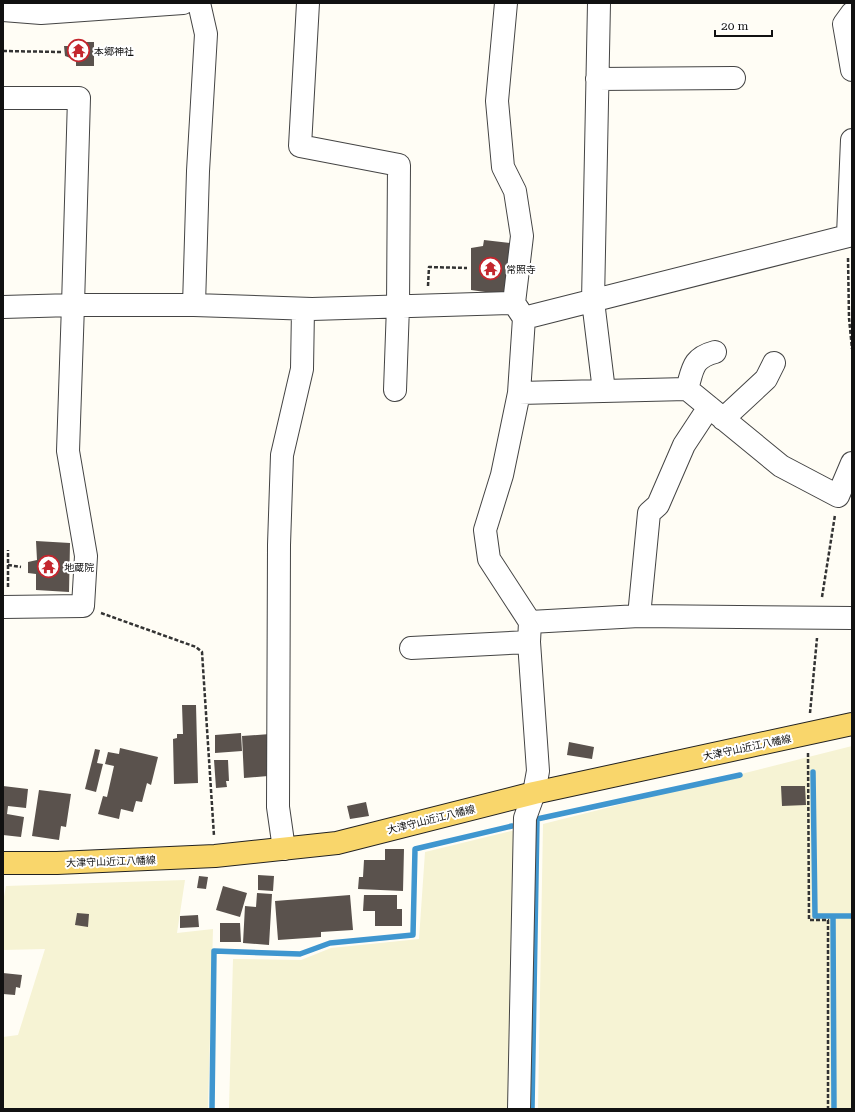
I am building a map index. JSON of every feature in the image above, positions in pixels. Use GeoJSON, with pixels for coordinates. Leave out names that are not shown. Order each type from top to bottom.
{"type":"FeatureCollection","features":[{"type":"Feature","properties":{"kind":"main road","name":"大津守山近江八幡線"},"geometry":{"type":"LineString","coordinates":[[3,863],[57,863],[215,856],[337,843],[534,793],[852,724]]}},
{"type":"Feature","properties":{"kind":"street"},"geometry":{"type":"LineString","coordinates":[[3,10],[41,12],[183,3]]}},
{"type":"Feature","properties":{"kind":"street"},"geometry":{"type":"LineString","coordinates":[[194,305],[198,171],[206,34],[199,3]]}},
{"type":"Feature","properties":{"kind":"street"},"geometry":{"type":"LineString","coordinates":[[308,3],[300,146],[399,165],[398,306],[395,390]]}},
{"type":"Feature","properties":{"kind":"street"},"geometry":{"type":"LineString","coordinates":[[506,3],[497,101],[504,167],[515,191],[522,236],[519,311],[519,393],[502,475],[485,530],[489,558],[530,632],[538,771],[534,793],[525,818],[519,1109]]}},
{"type":"Feature","properties":{"kind":"street"},"geometry":{"type":"LineString","coordinates":[[599,3],[593,301],[604,391]]}},
{"type":"Feature","properties":{"kind":"street"},"geometry":{"type":"LineString","coordinates":[[852,13],[844,24],[852,70]]}},
{"type":"Feature","properties":{"kind":"street"},"geometry":{"type":"LineString","coordinates":[[598,79],[734,78]]}},
{"type":"Feature","properties":{"kind":"street"},"geometry":{"type":"LineString","coordinates":[[3,98],[79,98],[74,305],[68,451],[86,556],[83,606],[5,607]]}},
{"type":"Feature","properties":{"kind":"street"},"geometry":{"type":"LineString","coordinates":[[3,307],[74,305],[194,305],[303,309],[428,305],[519,311],[593,301],[850,235],[852,140]]}},
{"type":"Feature","properties":{"kind":"street"},"geometry":{"type":"LineString","coordinates":[[284,849],[278,807],[279,553],[282,462],[302,369],[303,309]]}},
{"type":"Feature","properties":{"kind":"street"},"geometry":{"type":"LineString","coordinates":[[687,389],[696,361],[704,355],[715,352]]}},
{"type":"Feature","properties":{"kind":"street"},"geometry":{"type":"LineString","coordinates":[[638,616],[649,513],[658,505],[684,445],[716,413],[766,379],[774,363]]}},
{"type":"Feature","properties":{"kind":"street"},"geometry":{"type":"LineString","coordinates":[[519,393],[687,389],[781,466],[838,496],[852,463]]}},
{"type":"Feature","properties":{"kind":"street"},"geometry":{"type":"LineString","coordinates":[[411,648],[638,616],[818,619],[852,618]]}},
{"type":"Feature","properties":{"kind":"path"},"geometry":{"type":"LineString","coordinates":[[3,51],[61,52]]}},
{"type":"Feature","properties":{"kind":"path"},"geometry":{"type":"LineString","coordinates":[[850,235],[849,318],[852,349]]}},
{"type":"Feature","properties":{"kind":"path"},"geometry":{"type":"LineString","coordinates":[[428,305],[429,266],[467,268]]}},
{"type":"Feature","properties":{"kind":"path"},"geometry":{"type":"LineString","coordinates":[[5,607],[8,550]]}},
{"type":"Feature","properties":{"kind":"path"},"geometry":{"type":"LineString","coordinates":[[8,565],[20,566]]}},
{"type":"Feature","properties":{"kind":"path"},"geometry":{"type":"LineString","coordinates":[[83,606],[196,647],[202,652],[215,856]]}},
{"type":"Feature","properties":{"kind":"path"},"geometry":{"type":"LineString","coordinates":[[808,734],[809,920],[828,920],[828,1109]]}},
{"type":"Feature","properties":{"kind":"shaded area"},"geometry":{"type":"Polygon","coordinates":[[[852,746],[852,1109],[538,1109],[543,824],[852,746]]]}},
{"type":"Feature","properties":{"kind":"shaded area"},"geometry":{"type":"Polygon","coordinates":[[[519,829],[512,1109],[229,1109],[233,959],[301,960],[331,948],[419,939],[425,852],[519,829]]]}},
{"type":"Feature","properties":{"kind":"shaded area"},"geometry":{"type":"Polygon","coordinates":[[[185,880],[177,933],[213,929],[208,1109],[3,1109],[3,1037],[18,1035],[45,949],[3,950],[3,902],[6,886],[185,880]]]}},
{"type":"Feature","properties":{"kind":"building","name":"本郷神社"},"geometry":{"type":"Polygon","coordinates":[[[76,42],[94,42],[94,66],[76,66],[76,60],[65,56],[64,46],[76,46],[76,42]]]}},
{"type":"Feature","properties":{"kind":"building","name":"常照寺"},"geometry":{"type":"Polygon","coordinates":[[[484,240],[511,243],[507,295],[471,290],[471,248],[483,246],[484,240]]]}},
{"type":"Feature","properties":{"kind":"building","name":"地蔵院"},"geometry":{"type":"Polygon","coordinates":[[[36,541],[70,543],[69,592],[36,590],[36,574],[28,573],[28,562],[37,560],[36,541]]]}},
{"type":"Feature","properties":{"kind":"building"},"geometry":{"type":"Polygon","coordinates":[[[182,705],[196,705],[198,783],[174,784],[173,739],[177,738],[177,734],[183,734],[182,705]]]}},
{"type":"Feature","properties":{"kind":"building"},"geometry":{"type":"Polygon","coordinates":[[[241,733],[242,751],[215,753],[215,735],[241,733]]]}},
{"type":"Feature","properties":{"kind":"building"},"geometry":{"type":"Polygon","coordinates":[[[270,734],[268,776],[244,778],[242,736],[270,734]]]}},
{"type":"Feature","properties":{"kind":"building"},"geometry":{"type":"Polygon","coordinates":[[[569,742],[594,747],[592,759],[567,755],[569,742]]]}},
{"type":"Feature","properties":{"kind":"building"},"geometry":{"type":"Polygon","coordinates":[[[120,748],[158,757],[151,785],[147,783],[142,802],[136,801],[133,812],[121,809],[119,819],[98,814],[103,796],[107,797],[114,766],[105,764],[108,752],[119,754],[120,748]]]}},
{"type":"Feature","properties":{"kind":"building"},"geometry":{"type":"Polygon","coordinates":[[[95,749],[100,750],[97,763],[103,764],[96,792],[85,789],[95,749]]]}},
{"type":"Feature","properties":{"kind":"building"},"geometry":{"type":"Polygon","coordinates":[[[214,760],[228,760],[229,781],[226,781],[227,787],[216,788],[214,760]]]}},
{"type":"Feature","properties":{"kind":"building"},"geometry":{"type":"Polygon","coordinates":[[[3,786],[28,789],[26,808],[8,806],[7,814],[24,817],[21,837],[3,835],[3,786]]]}},
{"type":"Feature","properties":{"kind":"building"},"geometry":{"type":"Polygon","coordinates":[[[781,786],[805,786],[806,805],[782,806],[781,786]]]}},
{"type":"Feature","properties":{"kind":"building"},"geometry":{"type":"Polygon","coordinates":[[[39,790],[71,794],[66,827],[61,826],[59,840],[32,836],[39,790]]]}},
{"type":"Feature","properties":{"kind":"building"},"geometry":{"type":"Polygon","coordinates":[[[366,802],[369,816],[350,819],[347,806],[366,802]]]}},
{"type":"Feature","properties":{"kind":"building"},"geometry":{"type":"Polygon","coordinates":[[[385,849],[404,849],[403,891],[358,889],[359,877],[363,877],[364,860],[385,860],[385,849]]]}},
{"type":"Feature","properties":{"kind":"building"},"geometry":{"type":"Polygon","coordinates":[[[258,875],[274,876],[273,891],[258,890],[258,875]]]}},
{"type":"Feature","properties":{"kind":"building"},"geometry":{"type":"Polygon","coordinates":[[[199,876],[208,877],[206,889],[197,888],[199,876]]]}},
{"type":"Feature","properties":{"kind":"building"},"geometry":{"type":"Polygon","coordinates":[[[223,886],[247,893],[240,917],[216,910],[223,886]]]}},
{"type":"Feature","properties":{"kind":"building"},"geometry":{"type":"Polygon","coordinates":[[[257,893],[272,894],[269,945],[243,943],[245,906],[256,907],[257,893]]]}},
{"type":"Feature","properties":{"kind":"building"},"geometry":{"type":"Polygon","coordinates":[[[350,895],[353,930],[321,932],[321,937],[278,940],[275,901],[350,895]]]}},
{"type":"Feature","properties":{"kind":"building"},"geometry":{"type":"Polygon","coordinates":[[[364,895],[397,895],[397,909],[402,909],[402,926],[375,926],[375,911],[363,911],[364,895]]]}},
{"type":"Feature","properties":{"kind":"building"},"geometry":{"type":"Polygon","coordinates":[[[77,913],[89,914],[88,927],[75,925],[77,913]]]}},
{"type":"Feature","properties":{"kind":"building"},"geometry":{"type":"Polygon","coordinates":[[[198,915],[199,927],[180,928],[180,916],[198,915]]]}},
{"type":"Feature","properties":{"kind":"building"},"geometry":{"type":"Polygon","coordinates":[[[220,923],[240,923],[241,942],[220,942],[220,923]]]}},
{"type":"Feature","properties":{"kind":"building"},"geometry":{"type":"Polygon","coordinates":[[[3,973],[22,975],[20,988],[16,987],[15,995],[3,994],[3,973]]]}},
{"type":"Feature","properties":{"kind":"waterway"},"geometry":{"type":"LineString","coordinates":[[813,772],[815,916],[852,916]]}},
{"type":"Feature","properties":{"kind":"waterway"},"geometry":{"type":"LineString","coordinates":[[532,1109],[537,819],[740,775]]}},
{"type":"Feature","properties":{"kind":"waterway"},"geometry":{"type":"LineString","coordinates":[[212,1109],[214,951],[300,954],[330,943],[413,935],[415,849],[512,826]]}},
{"type":"Feature","properties":{"kind":"waterway"},"geometry":{"type":"LineString","coordinates":[[833,916],[834,1109]]}},
{"type":"Feature","properties":{"kind":"place","name":"本郷神社"},"geometry":{"type":"Point","coordinates":[79,51]}},
{"type":"Feature","properties":{"kind":"place","name":"常照寺"},"geometry":{"type":"Point","coordinates":[490,269]}},
{"type":"Feature","properties":{"kind":"place","name":"地蔵院"},"geometry":{"type":"Point","coordinates":[49,567]}}]}
